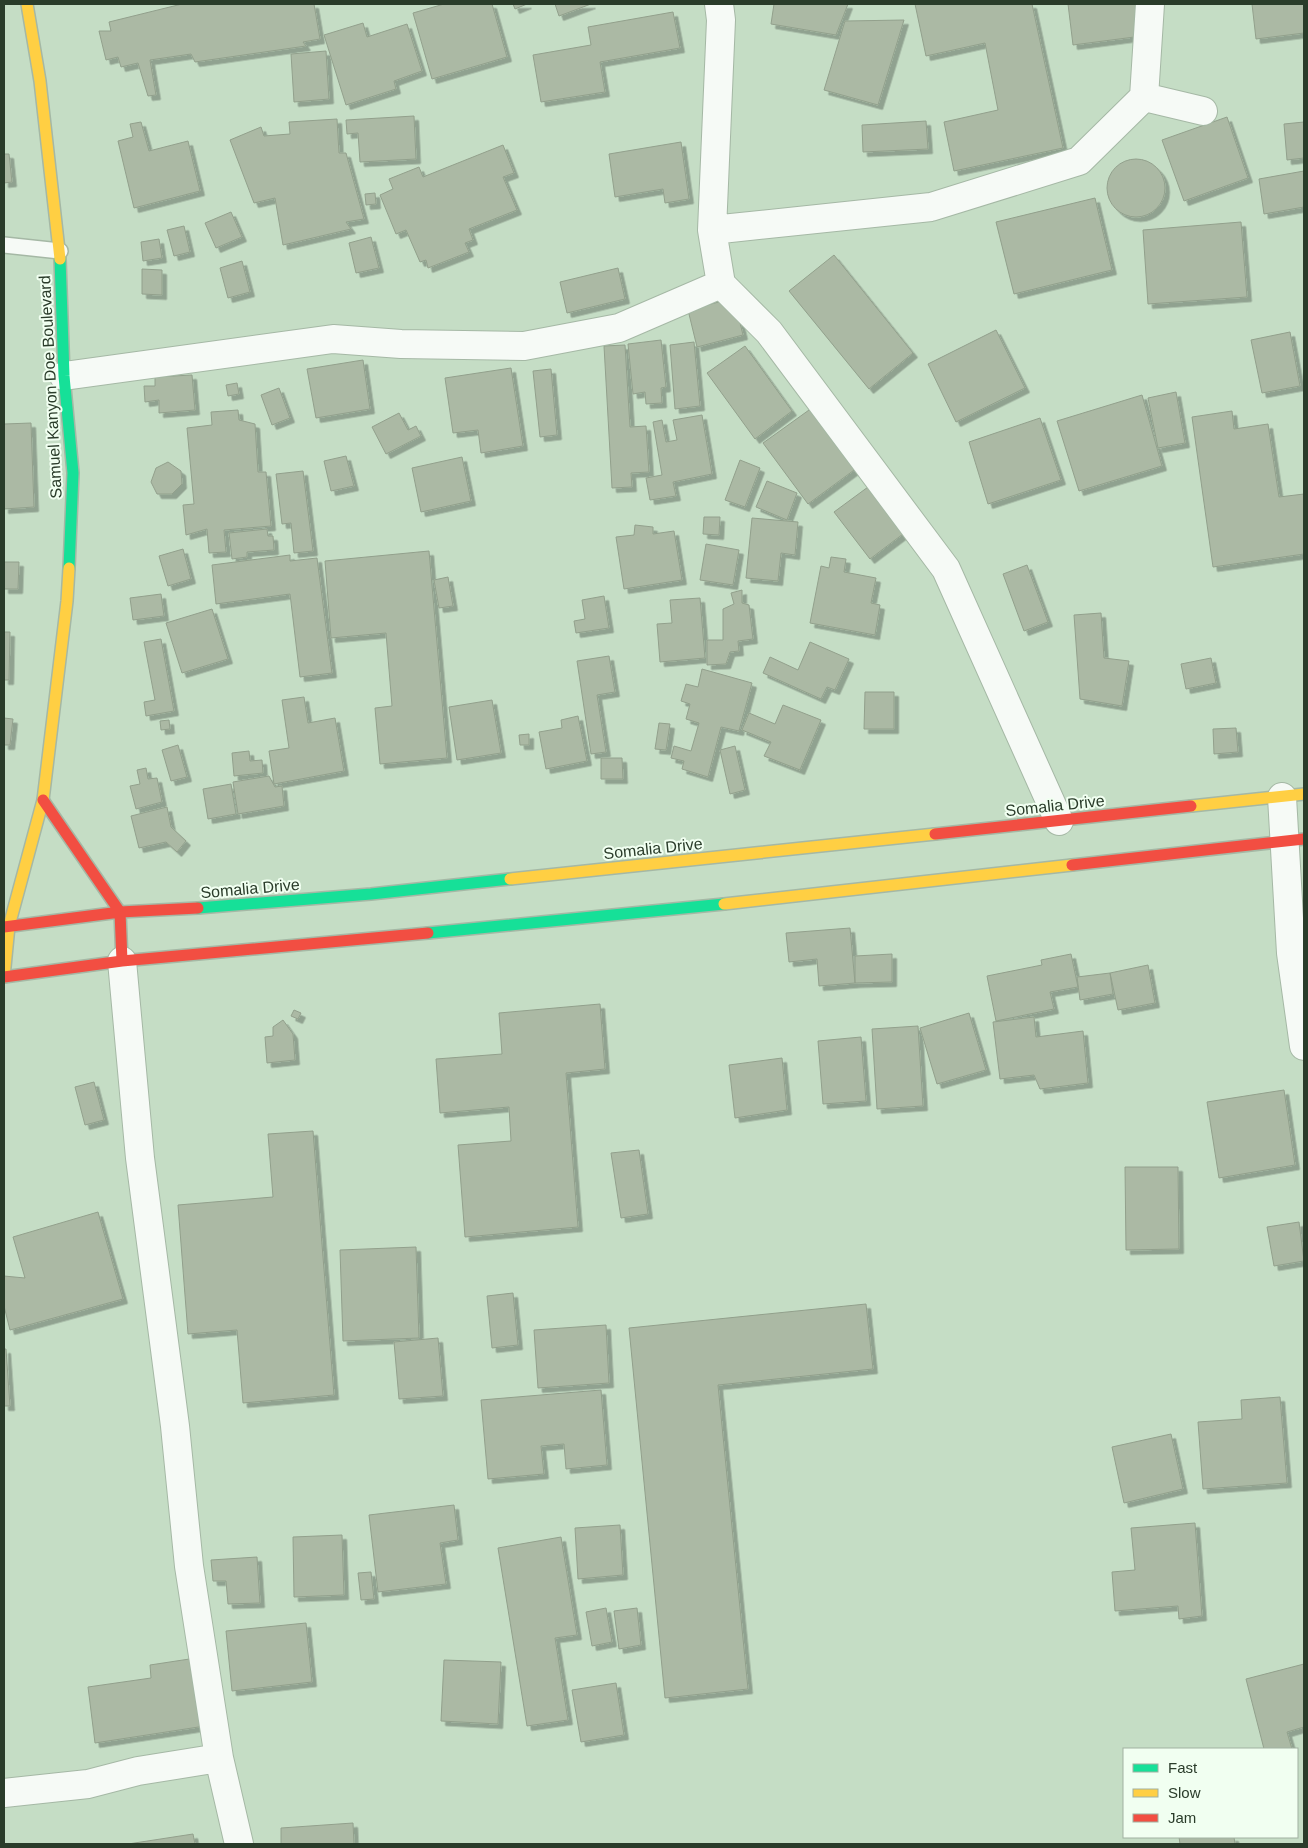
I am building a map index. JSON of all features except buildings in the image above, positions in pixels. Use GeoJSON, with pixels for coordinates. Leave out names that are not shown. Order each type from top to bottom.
{"type":"FeatureCollection","features":[{"type":"Feature","properties":{"kind":"main road","name":"Samuel Kanyon Doe Boulevard"},"geometry":{"type":"LineString","coordinates":[[4,977],[6,927],[43,800],[68,582],[73,473],[64,376],[60,251],[40,81],[27,4]]}},
{"type":"Feature","properties":{"kind":"main road","name":"Somalia Drive"},"geometry":{"type":"LineString","coordinates":[[6,927],[120,912],[158,911],[371,894],[1293,796]]}},
{"type":"Feature","properties":{"kind":"main road"},"geometry":{"type":"LineString","coordinates":[[43,800],[120,912],[122,961]]}},
{"type":"Feature","properties":{"kind":"main road"},"geometry":{"type":"LineString","coordinates":[[4,977],[122,961],[618,916],[1294,840]]}},
{"type":"Feature","properties":{"kind":"street"},"geometry":{"type":"LineString","coordinates":[[719,4],[721,20],[712,230],[721,284],[769,332],[946,569],[1059,821]]}},
{"type":"Feature","properties":{"kind":"street"},"geometry":{"type":"LineString","coordinates":[[712,230],[931,207],[1079,161],[1144,97],[1151,5]]}},
{"type":"Feature","properties":{"kind":"street"},"geometry":{"type":"LineString","coordinates":[[1144,97],[1203,112]]}},
{"type":"Feature","properties":{"kind":"street"},"geometry":{"type":"LineString","coordinates":[[64,376],[333,339],[401,344],[524,346],[619,328],[721,284]]}},
{"type":"Feature","properties":{"kind":"street"},"geometry":{"type":"LineString","coordinates":[[1293,796],[1294,840],[1291,953],[1304,1046]]}},
{"type":"Feature","properties":{"kind":"street"},"geometry":{"type":"LineString","coordinates":[[122,961],[140,1158],[173,1417],[189,1566],[219,1758],[239,1844]]}},
{"type":"Feature","properties":{"kind":"street"},"geometry":{"type":"LineString","coordinates":[[4,1793],[88,1784],[138,1771],[219,1758]]}},
{"type":"Feature","properties":{"kind":"lane"},"geometry":{"type":"LineString","coordinates":[[4,245],[60,251]]}},
{"type":"Feature","properties":{"kind":"traffic: fast"},"geometry":{"type":"LineString","coordinates":[[60,259],[64,376],[73,473],[69,568]]}},
{"type":"Feature","properties":{"kind":"traffic: fast"},"geometry":{"type":"LineString","coordinates":[[198,908],[371,894],[510,879]]}},
{"type":"Feature","properties":{"kind":"traffic: fast"},"geometry":{"type":"LineString","coordinates":[[428,933],[724,904]]}},
{"type":"Feature","properties":{"kind":"traffic: slow"},"geometry":{"type":"LineString","coordinates":[[27,4],[40,81],[60,259]]}},
{"type":"Feature","properties":{"kind":"traffic: slow"},"geometry":{"type":"LineString","coordinates":[[4,977],[9,926],[43,800],[67,601],[69,568]]}},
{"type":"Feature","properties":{"kind":"traffic: slow"},"geometry":{"type":"LineString","coordinates":[[1191,806],[1304,794]]}},
{"type":"Feature","properties":{"kind":"traffic: slow"},"geometry":{"type":"LineString","coordinates":[[510,879],[935,834]]}},
{"type":"Feature","properties":{"kind":"traffic: slow"},"geometry":{"type":"LineString","coordinates":[[724,904],[1072,865]]}},
{"type":"Feature","properties":{"kind":"traffic: jam"},"geometry":{"type":"LineString","coordinates":[[43,800],[120,912],[122,961]]}},
{"type":"Feature","properties":{"kind":"traffic: jam"},"geometry":{"type":"LineString","coordinates":[[935,834],[1191,806]]}},
{"type":"Feature","properties":{"kind":"traffic: jam"},"geometry":{"type":"LineString","coordinates":[[1072,865],[1304,839]]}},
{"type":"Feature","properties":{"kind":"traffic: jam"},"geometry":{"type":"LineString","coordinates":[[4,927],[120,912],[198,908]]}},
{"type":"Feature","properties":{"kind":"traffic: jam"},"geometry":{"type":"LineString","coordinates":[[4,977],[122,961],[428,933]]}}]}
